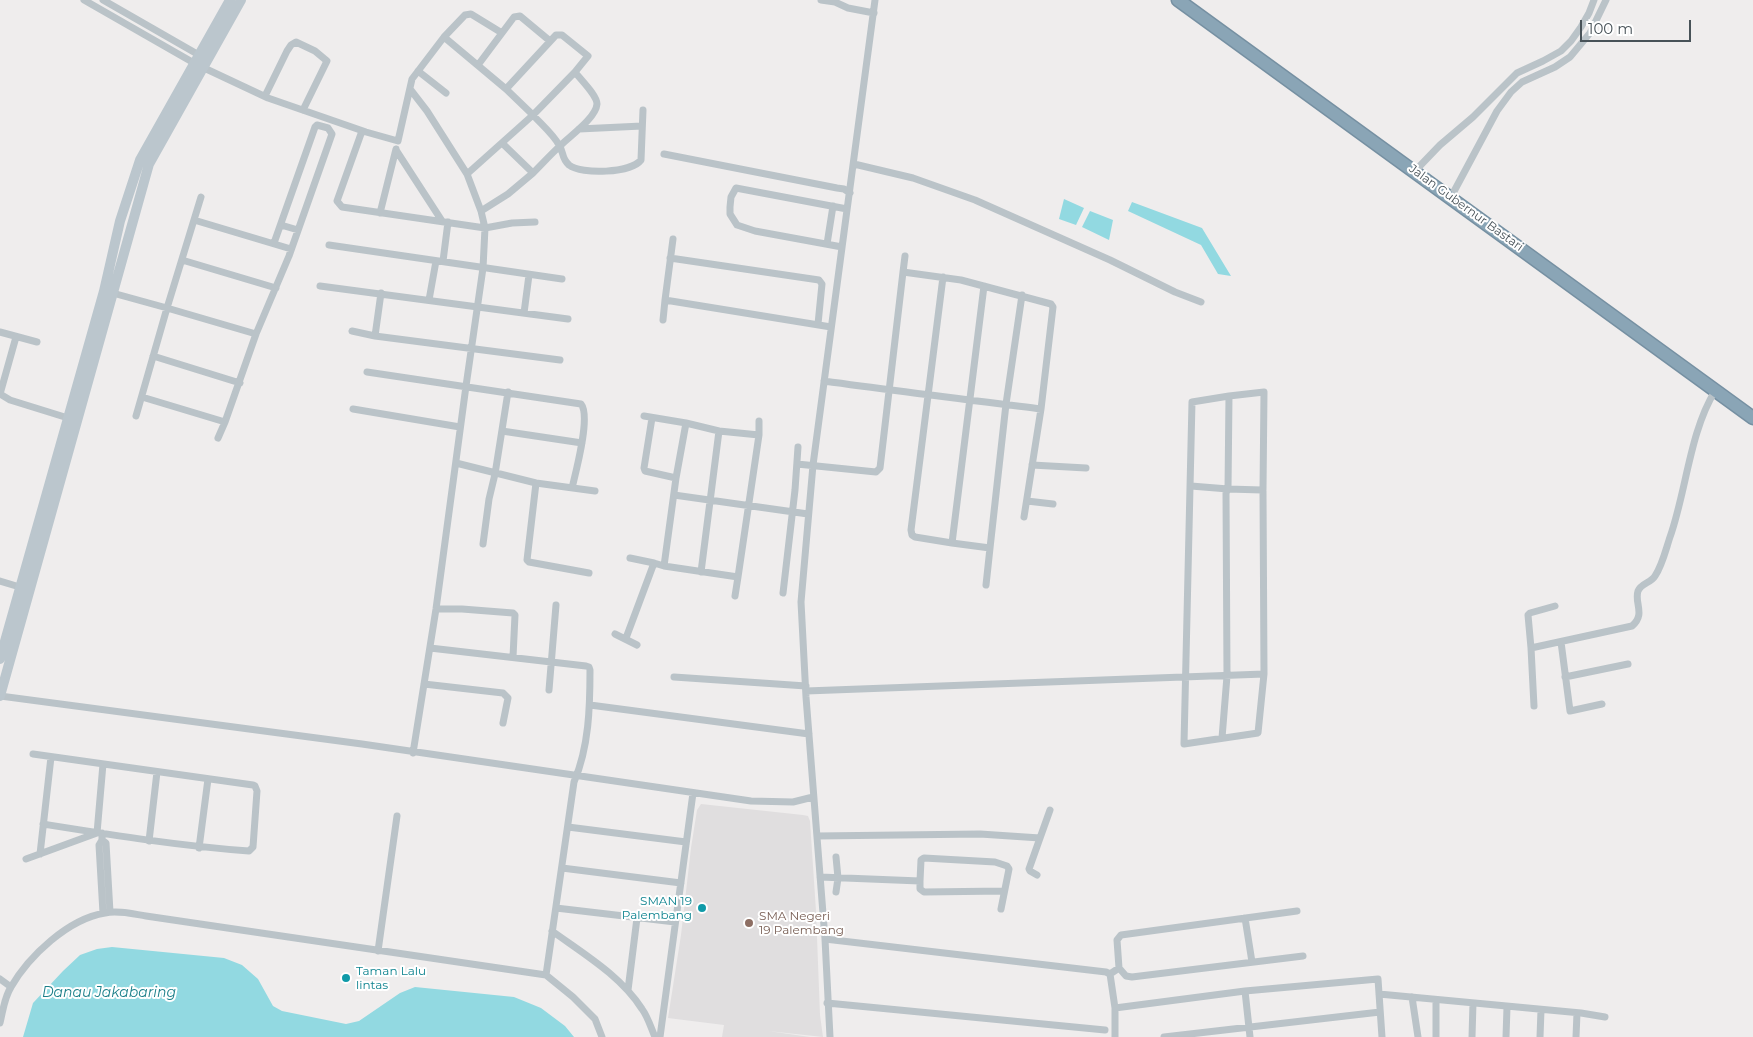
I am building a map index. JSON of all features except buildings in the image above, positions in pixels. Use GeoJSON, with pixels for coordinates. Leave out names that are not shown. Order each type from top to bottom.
{"type":"FeatureCollection","features":[{"type":"Feature","properties":{"kind":"highway","name":"Jalan Gubernur Bastari"},"geometry":{"type":"LineString","coordinates":[[1178,0],[1753,418]]}},
{"type":"Feature","properties":{"kind":"street"},"geometry":{"type":"LineString","coordinates":[[84,0],[265,96],[398,141]]}},
{"type":"Feature","properties":{"kind":"street"},"geometry":{"type":"LineString","coordinates":[[103,0],[201,61]]}},
{"type":"Feature","properties":{"kind":"street"},"geometry":{"type":"LineString","coordinates":[[230,0],[149,164],[68,418],[0,696],[354,743],[751,801],[793,802],[813,798]]}},
{"type":"Feature","properties":{"kind":"street"},"geometry":{"type":"LineString","coordinates":[[201,61],[241,0]]}},
{"type":"Feature","properties":{"kind":"street"},"geometry":{"type":"LineString","coordinates":[[821,0],[874,13]]}},
{"type":"Feature","properties":{"kind":"street"},"geometry":{"type":"LineString","coordinates":[[830,1037],[825,939],[813,798],[802,602],[813,465],[875,0]]}},
{"type":"Feature","properties":{"kind":"street"},"geometry":{"type":"LineString","coordinates":[[1415,171],[1440,145],[1473,118],[1517,73],[1561,51],[1581,28],[1594,0]]}},
{"type":"Feature","properties":{"kind":"street"},"geometry":{"type":"LineString","coordinates":[[1451,197],[1497,111],[1511,92],[1522,82],[1555,67],[1570,57],[1590,33],[1606,0]]}},
{"type":"Feature","properties":{"kind":"street"},"geometry":{"type":"LineString","coordinates":[[380,213],[412,79],[444,37],[468,13],[502,33]]}},
{"type":"Feature","properties":{"kind":"street"},"geometry":{"type":"LineString","coordinates":[[478,65],[514,17],[520,16],[550,41]]}},
{"type":"Feature","properties":{"kind":"street"},"geometry":{"type":"LineString","coordinates":[[467,174],[533,115],[575,72],[587,58],[587,55],[562,35],[556,35],[506,89]]}},
{"type":"Feature","properties":{"kind":"street"},"geometry":{"type":"LineString","coordinates":[[444,37],[506,89],[533,115],[560,146],[562,156],[567,164],[574,168],[583,170],[617,170],[636,166],[641,160],[643,110]]}},
{"type":"Feature","properties":{"kind":"street"},"geometry":{"type":"LineString","coordinates":[[265,96],[287,50],[296,42],[326,58],[327,61],[303,110]]}},
{"type":"Feature","properties":{"kind":"street"},"geometry":{"type":"LineString","coordinates":[[418,71],[446,93]]}},
{"type":"Feature","properties":{"kind":"street"},"geometry":{"type":"LineString","coordinates":[[481,212],[508,194],[533,173],[580,129],[595,111],[597,104],[595,97],[575,72]]}},
{"type":"Feature","properties":{"kind":"street"},"geometry":{"type":"LineString","coordinates":[[410,89],[427,111],[467,174],[485,228],[484,268],[471,348],[436,609],[413,753]]}},
{"type":"Feature","properties":{"kind":"street"},"geometry":{"type":"LineString","coordinates":[[218,438],[240,383],[256,334],[298,230],[332,134],[328,128],[317,125],[315,127],[274,243]]}},
{"type":"Feature","properties":{"kind":"street"},"geometry":{"type":"LineString","coordinates":[[580,129],[642,126]]}},
{"type":"Feature","properties":{"kind":"street"},"geometry":{"type":"LineString","coordinates":[[362,130],[337,201],[342,207],[485,228],[512,223],[535,222]]}},
{"type":"Feature","properties":{"kind":"street"},"geometry":{"type":"LineString","coordinates":[[502,144],[533,173]]}},
{"type":"Feature","properties":{"kind":"street"},"geometry":{"type":"LineString","coordinates":[[396,150],[445,221],[440,261],[429,300]]}},
{"type":"Feature","properties":{"kind":"street"},"geometry":{"type":"LineString","coordinates":[[664,154],[844,189],[850,193]]}},
{"type":"Feature","properties":{"kind":"street"},"geometry":{"type":"LineString","coordinates":[[854,164],[913,178],[975,200],[1054,234],[1175,292],[1201,302]]}},
{"type":"Feature","properties":{"kind":"street"},"geometry":{"type":"LineString","coordinates":[[842,247],[755,231],[737,225],[730,214],[730,197],[736,188],[847,209]]}},
{"type":"Feature","properties":{"kind":"street"},"geometry":{"type":"LineString","coordinates":[[136,416],[201,197]]}},
{"type":"Feature","properties":{"kind":"street"},"geometry":{"type":"LineString","coordinates":[[827,244],[833,206]]}},
{"type":"Feature","properties":{"kind":"street"},"geometry":{"type":"LineString","coordinates":[[194,220],[291,249]]}},
{"type":"Feature","properties":{"kind":"street"},"geometry":{"type":"LineString","coordinates":[[281,225],[298,230]]}},
{"type":"Feature","properties":{"kind":"street"},"geometry":{"type":"LineString","coordinates":[[663,320],[673,239]]}},
{"type":"Feature","properties":{"kind":"street"},"geometry":{"type":"LineString","coordinates":[[329,245],[562,279]]}},
{"type":"Feature","properties":{"kind":"street"},"geometry":{"type":"LineString","coordinates":[[798,464],[876,472],[878,470],[905,256]]}},
{"type":"Feature","properties":{"kind":"street"},"geometry":{"type":"LineString","coordinates":[[670,258],[819,280],[822,284],[818,324]]}},
{"type":"Feature","properties":{"kind":"street"},"geometry":{"type":"LineString","coordinates":[[182,260],[276,288]]}},
{"type":"Feature","properties":{"kind":"street"},"geometry":{"type":"LineString","coordinates":[[903,272],[961,280],[1022,295],[1051,304],[1053,307],[1041,409],[1024,517]]}},
{"type":"Feature","properties":{"kind":"street"},"geometry":{"type":"LineString","coordinates":[[524,313],[529,275]]}},
{"type":"Feature","properties":{"kind":"street"},"geometry":{"type":"LineString","coordinates":[[943,277],[911,530],[912,535],[915,537],[990,548]]}},
{"type":"Feature","properties":{"kind":"street"},"geometry":{"type":"LineString","coordinates":[[320,286],[568,320]]}},
{"type":"Feature","properties":{"kind":"street"},"geometry":{"type":"LineString","coordinates":[[952,543],[984,286]]}},
{"type":"Feature","properties":{"kind":"street"},"geometry":{"type":"LineString","coordinates":[[108,292],[256,334]]}},
{"type":"Feature","properties":{"kind":"street"},"geometry":{"type":"LineString","coordinates":[[0,659],[25,589],[108,292]]}},
{"type":"Feature","properties":{"kind":"street"},"geometry":{"type":"LineString","coordinates":[[375,336],[382,293]]}},
{"type":"Feature","properties":{"kind":"street"},"geometry":{"type":"LineString","coordinates":[[986,584],[1006,404],[1022,295]]}},
{"type":"Feature","properties":{"kind":"street"},"geometry":{"type":"LineString","coordinates":[[665,300],[832,327]]}},
{"type":"Feature","properties":{"kind":"street"},"geometry":{"type":"LineString","coordinates":[[352,331],[375,336],[560,360]]}},
{"type":"Feature","properties":{"kind":"street"},"geometry":{"type":"LineString","coordinates":[[0,332],[37,342]]}},
{"type":"Feature","properties":{"kind":"street"},"geometry":{"type":"LineString","coordinates":[[16,337],[0,394],[10,400],[68,418]]}},
{"type":"Feature","properties":{"kind":"street"},"geometry":{"type":"LineString","coordinates":[[153,356],[240,383]]}},
{"type":"Feature","properties":{"kind":"street"},"geometry":{"type":"LineString","coordinates":[[367,372],[581,404],[585,409],[582,443],[572,488]]}},
{"type":"Feature","properties":{"kind":"street"},"geometry":{"type":"LineString","coordinates":[[824,381],[1041,409]]}},
{"type":"Feature","properties":{"kind":"street"},"geometry":{"type":"LineString","coordinates":[[1532,648],[1635,624],[1640,609],[1637,594],[1639,588],[1656,575],[1671,536],[1697,435],[1709,400],[1715,391]]}},
{"type":"Feature","properties":{"kind":"street"},"geometry":{"type":"LineString","coordinates":[[483,544],[508,392]]}},
{"type":"Feature","properties":{"kind":"street"},"geometry":{"type":"LineString","coordinates":[[1264,392],[1264,674],[1258,733],[1184,744],[1191,486],[1192,402],[1264,392]]}},
{"type":"Feature","properties":{"kind":"street"},"geometry":{"type":"LineString","coordinates":[[1222,738],[1226,676],[1226,493],[1228,489],[1229,396]]}},
{"type":"Feature","properties":{"kind":"street"},"geometry":{"type":"LineString","coordinates":[[142,397],[225,422]]}},
{"type":"Feature","properties":{"kind":"street"},"geometry":{"type":"LineString","coordinates":[[0,400],[10,400]]}},
{"type":"Feature","properties":{"kind":"street"},"geometry":{"type":"LineString","coordinates":[[353,409],[460,427]]}},
{"type":"Feature","properties":{"kind":"street"},"geometry":{"type":"LineString","coordinates":[[644,416],[719,431],[759,435]]}},
{"type":"Feature","properties":{"kind":"street"},"geometry":{"type":"LineString","coordinates":[[652,418],[645,471],[676,478]]}},
{"type":"Feature","properties":{"kind":"street"},"geometry":{"type":"LineString","coordinates":[[735,596],[759,435],[759,421]]}},
{"type":"Feature","properties":{"kind":"street"},"geometry":{"type":"LineString","coordinates":[[664,566],[676,478],[686,423]]}},
{"type":"Feature","properties":{"kind":"street"},"geometry":{"type":"LineString","coordinates":[[502,431],[582,443]]}},
{"type":"Feature","properties":{"kind":"street"},"geometry":{"type":"LineString","coordinates":[[701,572],[719,431]]}},
{"type":"Feature","properties":{"kind":"street"},"geometry":{"type":"LineString","coordinates":[[783,593],[798,464],[798,447]]}},
{"type":"Feature","properties":{"kind":"street"},"geometry":{"type":"LineString","coordinates":[[456,464],[536,483],[594,491]]}},
{"type":"Feature","properties":{"kind":"street"},"geometry":{"type":"LineString","coordinates":[[1032,465],[1086,468]]}},
{"type":"Feature","properties":{"kind":"street"},"geometry":{"type":"LineString","coordinates":[[536,483],[527,560],[529,562],[589,573]]}},
{"type":"Feature","properties":{"kind":"street"},"geometry":{"type":"LineString","coordinates":[[1191,486],[1263,490]]}},
{"type":"Feature","properties":{"kind":"street"},"geometry":{"type":"LineString","coordinates":[[795,490],[810,493]]}},
{"type":"Feature","properties":{"kind":"street"},"geometry":{"type":"LineString","coordinates":[[674,495],[808,514]]}},
{"type":"Feature","properties":{"kind":"street"},"geometry":{"type":"LineString","coordinates":[[1027,501],[1053,504]]}},
{"type":"Feature","properties":{"kind":"street"},"geometry":{"type":"LineString","coordinates":[[630,558],[664,566],[738,577]]}},
{"type":"Feature","properties":{"kind":"street"},"geometry":{"type":"LineString","coordinates":[[626,638],[654,563]]}},
{"type":"Feature","properties":{"kind":"street"},"geometry":{"type":"LineString","coordinates":[[0,581],[25,589]]}},
{"type":"Feature","properties":{"kind":"street"},"geometry":{"type":"LineString","coordinates":[[549,690],[556,605]]}},
{"type":"Feature","properties":{"kind":"street"},"geometry":{"type":"LineString","coordinates":[[1534,706],[1532,648],[1528,615],[1555,606]]}},
{"type":"Feature","properties":{"kind":"street"},"geometry":{"type":"LineString","coordinates":[[436,609],[513,613],[515,615],[513,657]]}},
{"type":"Feature","properties":{"kind":"street"},"geometry":{"type":"LineString","coordinates":[[615,634],[637,645]]}},
{"type":"Feature","properties":{"kind":"street"},"geometry":{"type":"LineString","coordinates":[[1561,642],[1570,712],[1602,704]]}},
{"type":"Feature","properties":{"kind":"street"},"geometry":{"type":"LineString","coordinates":[[430,648],[589,667],[590,705],[582,761],[574,782],[546,975]]}},
{"type":"Feature","properties":{"kind":"street"},"geometry":{"type":"LineString","coordinates":[[1565,677],[1628,664]]}},
{"type":"Feature","properties":{"kind":"street"},"geometry":{"type":"LineString","coordinates":[[674,677],[806,688],[1264,674]]}},
{"type":"Feature","properties":{"kind":"street"},"geometry":{"type":"LineString","coordinates":[[424,684],[503,693],[508,698],[503,723]]}},
{"type":"Feature","properties":{"kind":"street"},"geometry":{"type":"LineString","coordinates":[[590,705],[809,734]]}},
{"type":"Feature","properties":{"kind":"street"},"geometry":{"type":"LineString","coordinates":[[33,754],[255,786],[257,791],[253,847],[250,851],[199,848],[100,835],[43,824]]}},
{"type":"Feature","properties":{"kind":"street"},"geometry":{"type":"LineString","coordinates":[[40,854],[51,756]]}},
{"type":"Feature","properties":{"kind":"street"},"geometry":{"type":"LineString","coordinates":[[103,764],[99,845],[107,912]]}},
{"type":"Feature","properties":{"kind":"street"},"geometry":{"type":"LineString","coordinates":[[149,841],[157,772]]}},
{"type":"Feature","properties":{"kind":"street"},"geometry":{"type":"LineString","coordinates":[[199,848],[208,779]]}},
{"type":"Feature","properties":{"kind":"street"},"geometry":{"type":"LineString","coordinates":[[658,1036],[693,793]]}},
{"type":"Feature","properties":{"kind":"street"},"geometry":{"type":"LineString","coordinates":[[1037,874],[1029,869],[1050,810]]}},
{"type":"Feature","properties":{"kind":"street"},"geometry":{"type":"LineString","coordinates":[[378,951],[397,816]]}},
{"type":"Feature","properties":{"kind":"street"},"geometry":{"type":"LineString","coordinates":[[568,826],[686,842]]}},
{"type":"Feature","properties":{"kind":"street"},"geometry":{"type":"LineString","coordinates":[[816,836],[980,834],[1040,838]]}},
{"type":"Feature","properties":{"kind":"street"},"geometry":{"type":"LineString","coordinates":[[26,859],[100,835]]}},
{"type":"Feature","properties":{"kind":"street"},"geometry":{"type":"LineString","coordinates":[[836,857],[838,878],[836,892]]}},
{"type":"Feature","properties":{"kind":"street"},"geometry":{"type":"LineString","coordinates":[[1001,909],[1004,891],[1008,867],[995,862],[924,858],[921,860],[920,889],[924,892],[1004,891]]}},
{"type":"Feature","properties":{"kind":"street"},"geometry":{"type":"LineString","coordinates":[[562,868],[680,883]]}},
{"type":"Feature","properties":{"kind":"street"},"geometry":{"type":"LineString","coordinates":[[820,877],[920,881]]}},
{"type":"Feature","properties":{"kind":"street"},"geometry":{"type":"LineString","coordinates":[[556,908],[675,922]]}},
{"type":"Feature","properties":{"kind":"street"},"geometry":{"type":"LineString","coordinates":[[1297,911],[1121,935],[1117,940],[1119,968],[1126,976],[1132,977],[1303,956]]}},
{"type":"Feature","properties":{"kind":"street"},"geometry":{"type":"LineString","coordinates":[[0,1023],[4,1002],[10,987],[34,956],[56,935],[89,917],[107,912],[146,916],[546,975],[573,997],[595,1019],[602,1037]]}},
{"type":"Feature","properties":{"kind":"street"},"geometry":{"type":"LineString","coordinates":[[628,990],[637,918]]}},
{"type":"Feature","properties":{"kind":"street"},"geometry":{"type":"LineString","coordinates":[[1244,918],[1252,962]]}},
{"type":"Feature","properties":{"kind":"street"},"geometry":{"type":"LineString","coordinates":[[552,931],[606,970],[628,990],[643,1010],[658,1036]]}},
{"type":"Feature","properties":{"kind":"street"},"geometry":{"type":"LineString","coordinates":[[825,939],[1110,974]]}},
{"type":"Feature","properties":{"kind":"street"},"geometry":{"type":"LineString","coordinates":[[1110,974],[1119,968]]}},
{"type":"Feature","properties":{"kind":"street"},"geometry":{"type":"LineString","coordinates":[[1110,974],[1115,1008],[1115,1037]]}},
{"type":"Feature","properties":{"kind":"street"},"geometry":{"type":"LineString","coordinates":[[0,979],[10,987]]}},
{"type":"Feature","properties":{"kind":"street"},"geometry":{"type":"LineString","coordinates":[[1115,1008],[1244,991],[1378,979],[1382,1037]]}},
{"type":"Feature","properties":{"kind":"street"},"geometry":{"type":"LineString","coordinates":[[1244,991],[1250,1037]]}},
{"type":"Feature","properties":{"kind":"street"},"geometry":{"type":"LineString","coordinates":[[1379,994],[1605,1017]]}},
{"type":"Feature","properties":{"kind":"street"},"geometry":{"type":"LineString","coordinates":[[1412,997],[1418,1037]]}},
{"type":"Feature","properties":{"kind":"street"},"geometry":{"type":"LineString","coordinates":[[1436,1000],[1436,1037]]}},
{"type":"Feature","properties":{"kind":"street"},"geometry":{"type":"LineString","coordinates":[[827,1003],[1105,1030]]}},
{"type":"Feature","properties":{"kind":"street"},"geometry":{"type":"LineString","coordinates":[[1472,1037],[1473,1003]]}},
{"type":"Feature","properties":{"kind":"street"},"geometry":{"type":"LineString","coordinates":[[1506,1037],[1507,1007]]}},
{"type":"Feature","properties":{"kind":"street"},"geometry":{"type":"LineString","coordinates":[[1540,1037],[1541,1010]]}},
{"type":"Feature","properties":{"kind":"street"},"geometry":{"type":"LineString","coordinates":[[1164,1037],[1380,1012]]}},
{"type":"Feature","properties":{"kind":"street"},"geometry":{"type":"LineString","coordinates":[[1576,1037],[1577,1013]]}},
{"type":"Feature","properties":{"kind":"shaded area","name":"SMA Negeri 19 Palembang"},"geometry":{"type":"Polygon","coordinates":[[[701,804],[808,816],[810,821],[820,1015],[823,1037],[768,1031],[810,1037],[722,1037],[724,1025],[668,1018],[681,935],[691,848],[697,810],[701,804]]]}},
{"type":"Feature","properties":{"kind":"water"},"geometry":{"type":"Polygon","coordinates":[[[1064,199],[1084,208],[1076,225],[1059,219],[1064,199]]]}},
{"type":"Feature","properties":{"kind":"water"},"geometry":{"type":"Polygon","coordinates":[[[1132,202],[1202,228],[1231,276],[1218,274],[1201,245],[1128,211],[1132,202]]]}},
{"type":"Feature","properties":{"kind":"water"},"geometry":{"type":"Polygon","coordinates":[[[1090,211],[1113,220],[1109,240],[1082,227],[1090,211]]]}},
{"type":"Feature","properties":{"kind":"water","name":"Danau Jakabaring"},"geometry":{"type":"Polygon","coordinates":[[[112,947],[224,958],[242,965],[258,979],[273,1006],[282,1011],[346,1024],[359,1021],[400,993],[415,987],[514,997],[541,1008],[565,1026],[574,1037],[23,1037],[33,1003],[63,971],[80,955],[97,949],[112,947]]]}},
{"type":"Feature","properties":{"kind":"place","name":"SMAN 19 Palembang"},"geometry":{"type":"Point","coordinates":[702,908]}},
{"type":"Feature","properties":{"kind":"place","name":"SMA Negeri 19 Palembang"},"geometry":{"type":"Point","coordinates":[749,923]}},
{"type":"Feature","properties":{"kind":"place","name":"Taman Lalu lintas"},"geometry":{"type":"Point","coordinates":[346,978]}}]}
